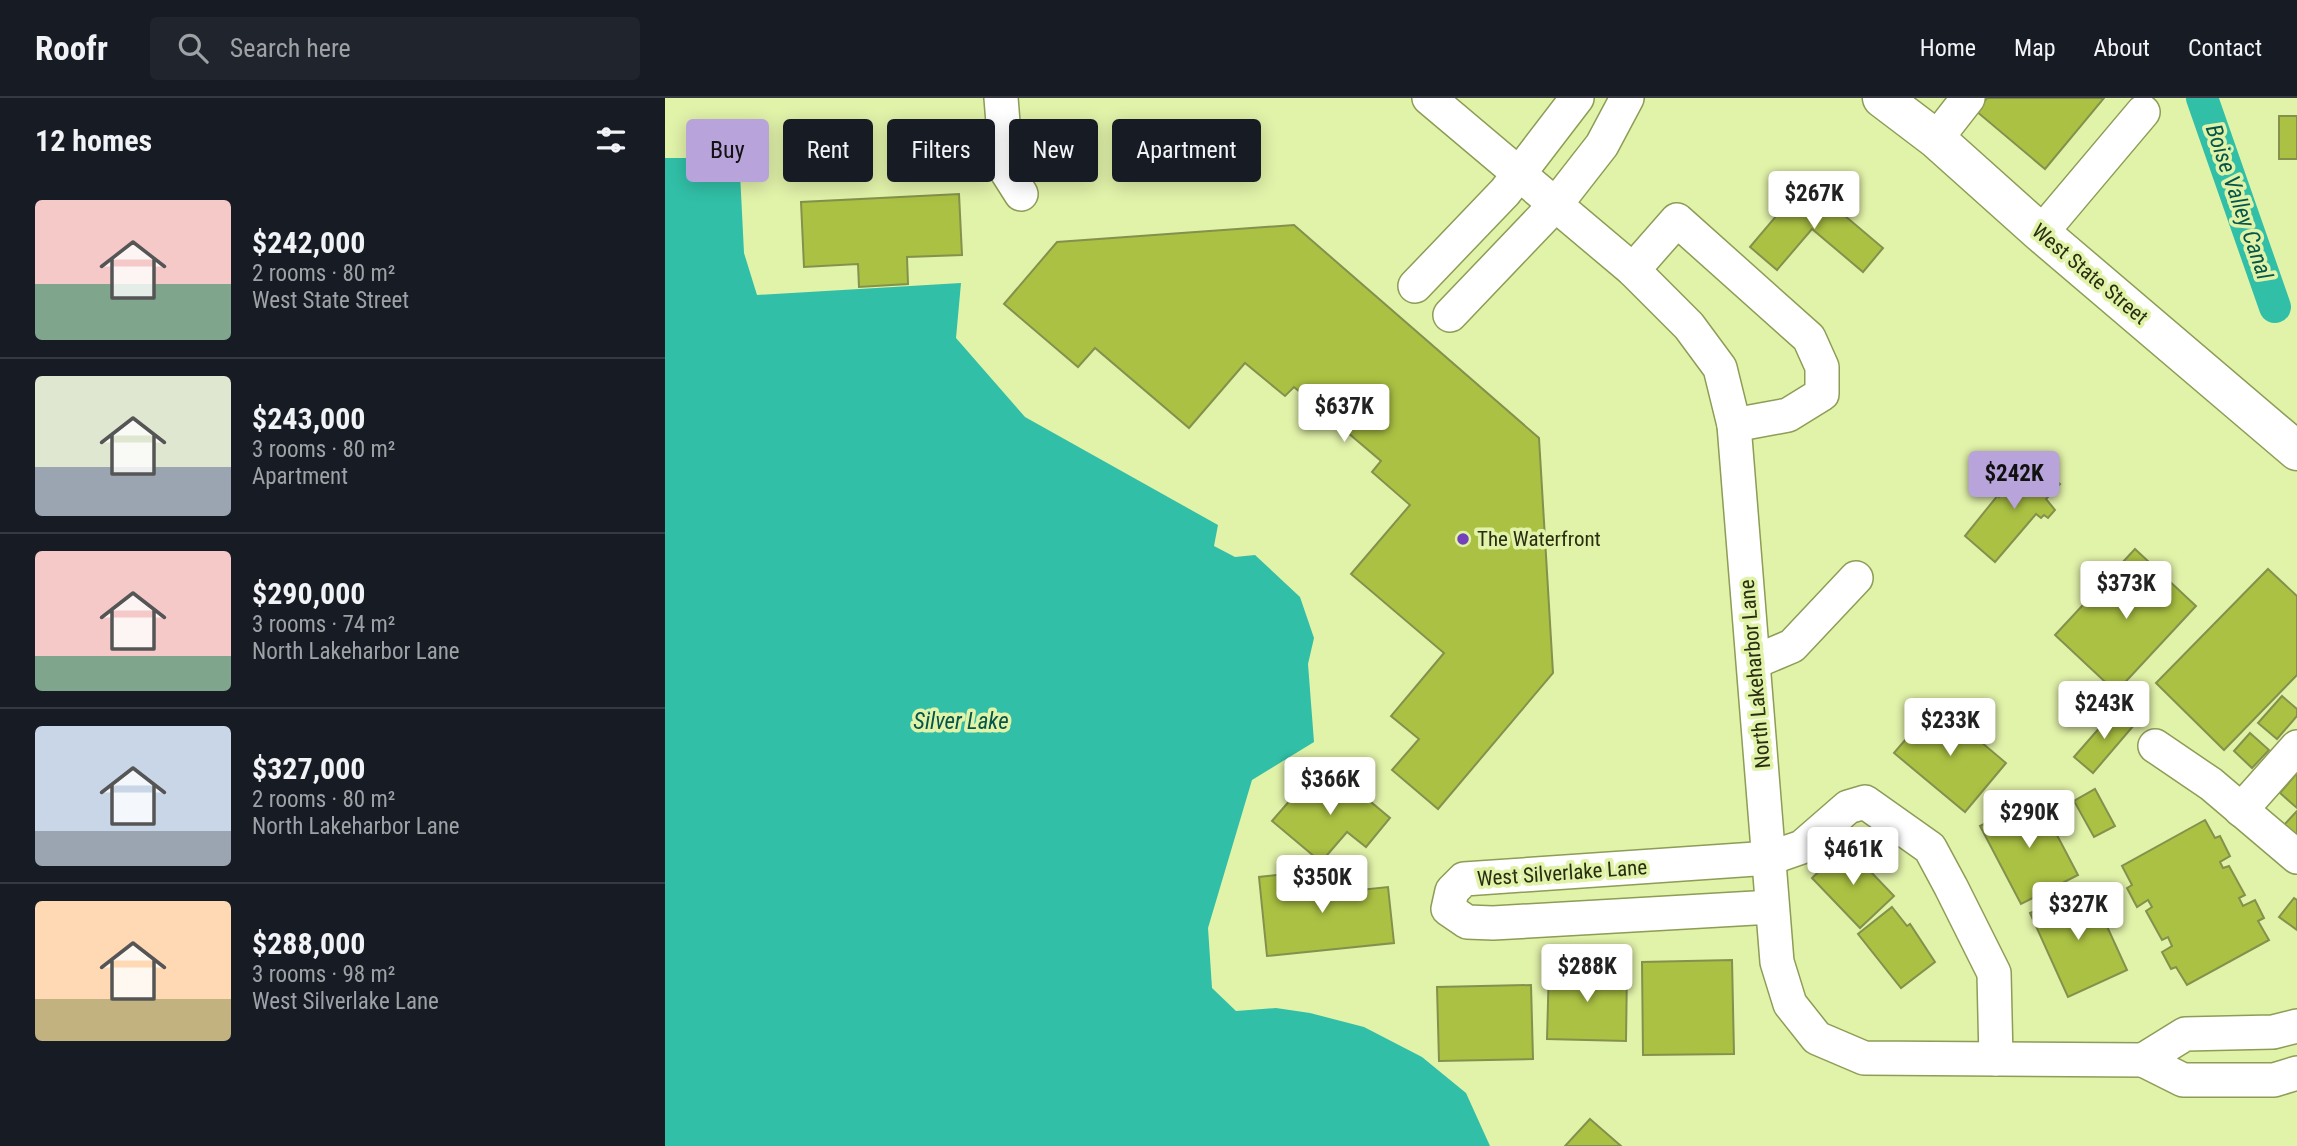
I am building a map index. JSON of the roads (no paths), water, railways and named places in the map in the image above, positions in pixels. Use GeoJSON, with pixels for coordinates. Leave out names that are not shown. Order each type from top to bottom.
{"type":"FeatureCollection","features":[{"type":"Feature","properties":{"kind":"main road","name":"West State Street"},"geometry":{"type":"LineString","coordinates":[[1882,98],[1935,139],[2297,451]]}},
{"type":"Feature","properties":{"kind":"street"},"geometry":{"type":"LineString","coordinates":[[1002,98],[1007,172],[1021,194]]}},
{"type":"Feature","properties":{"kind":"street","name":"North Lakeharbor Lane"},"geometry":{"type":"LineString","coordinates":[[1429,98],[1633,270],[1689,326],[1720,368],[1734,425],[1777,962],[1790,1004],[1817,1038],[1864,1058],[2143,1060],[2183,1080],[2274,1080],[2297,1073]]}},
{"type":"Feature","properties":{"kind":"street"},"geometry":{"type":"LineString","coordinates":[[1415,286],[1505,192],[1577,98]]}},
{"type":"Feature","properties":{"kind":"street"},"geometry":{"type":"LineString","coordinates":[[1602,145],[1627,98]]}},
{"type":"Feature","properties":{"kind":"street"},"geometry":{"type":"LineString","coordinates":[[1450,315],[1556,204],[1602,145],[1645,98]]}},
{"type":"Feature","properties":{"kind":"street"},"geometry":{"type":"LineString","coordinates":[[1935,139],[1968,98]]}},
{"type":"Feature","properties":{"kind":"street"},"geometry":{"type":"LineString","coordinates":[[2041,233],[2143,112]]}},
{"type":"Feature","properties":{"kind":"street"},"geometry":{"type":"LineString","coordinates":[[1633,270],[1677,220],[1809,338],[1822,367],[1822,394],[1788,415],[1734,425]]}},
{"type":"Feature","properties":{"kind":"street"},"geometry":{"type":"LineString","coordinates":[[1754,662],[1793,646],[1856,578]]}},
{"type":"Feature","properties":{"kind":"street"},"geometry":{"type":"LineString","coordinates":[[2155,746],[2211,784],[2297,857]]}},
{"type":"Feature","properties":{"kind":"street"},"geometry":{"type":"LineString","coordinates":[[2241,810],[2297,747]]}},
{"type":"Feature","properties":{"kind":"street"},"geometry":{"type":"LineString","coordinates":[[1770,858],[1802,847],[1848,807],[1865,802],[1930,848],[1994,973],[1996,1059]]}},
{"type":"Feature","properties":{"kind":"street","name":"West Silverlake Lane"},"geometry":{"type":"LineString","coordinates":[[1770,858],[1464,879],[1452,891],[1448,909],[1467,922],[1493,923],[1772,907]]}},
{"type":"Feature","properties":{"kind":"street"},"geometry":{"type":"LineString","coordinates":[[2143,1060],[2185,1034],[2273,1032],[2297,1026]]}},
{"type":"Feature","properties":{"kind":"water","name":"Silver Lake"},"geometry":{"type":"Polygon","coordinates":[[[665,158],[686,158],[686,182],[740,182],[744,253],[757,295],[961,283],[956,338],[1025,417],[1218,525],[1214,546],[1235,557],[1255,555],[1300,597],[1314,638],[1308,664],[1314,742],[1252,780],[1208,928],[1212,988],[1236,1011],[1276,1008],[1310,1013],[1364,1027],[1422,1057],[1466,1093],[1490,1146],[665,1146],[665,158]]]}},
{"type":"Feature","properties":{"kind":"waterway","name":"Boise Valley Canal"},"geometry":{"type":"LineString","coordinates":[[2202,98],[2275,307]]}},
{"type":"Feature","properties":{"kind":"place","name":"The Waterfront"},"geometry":{"type":"Point","coordinates":[1463,539]}}]}
